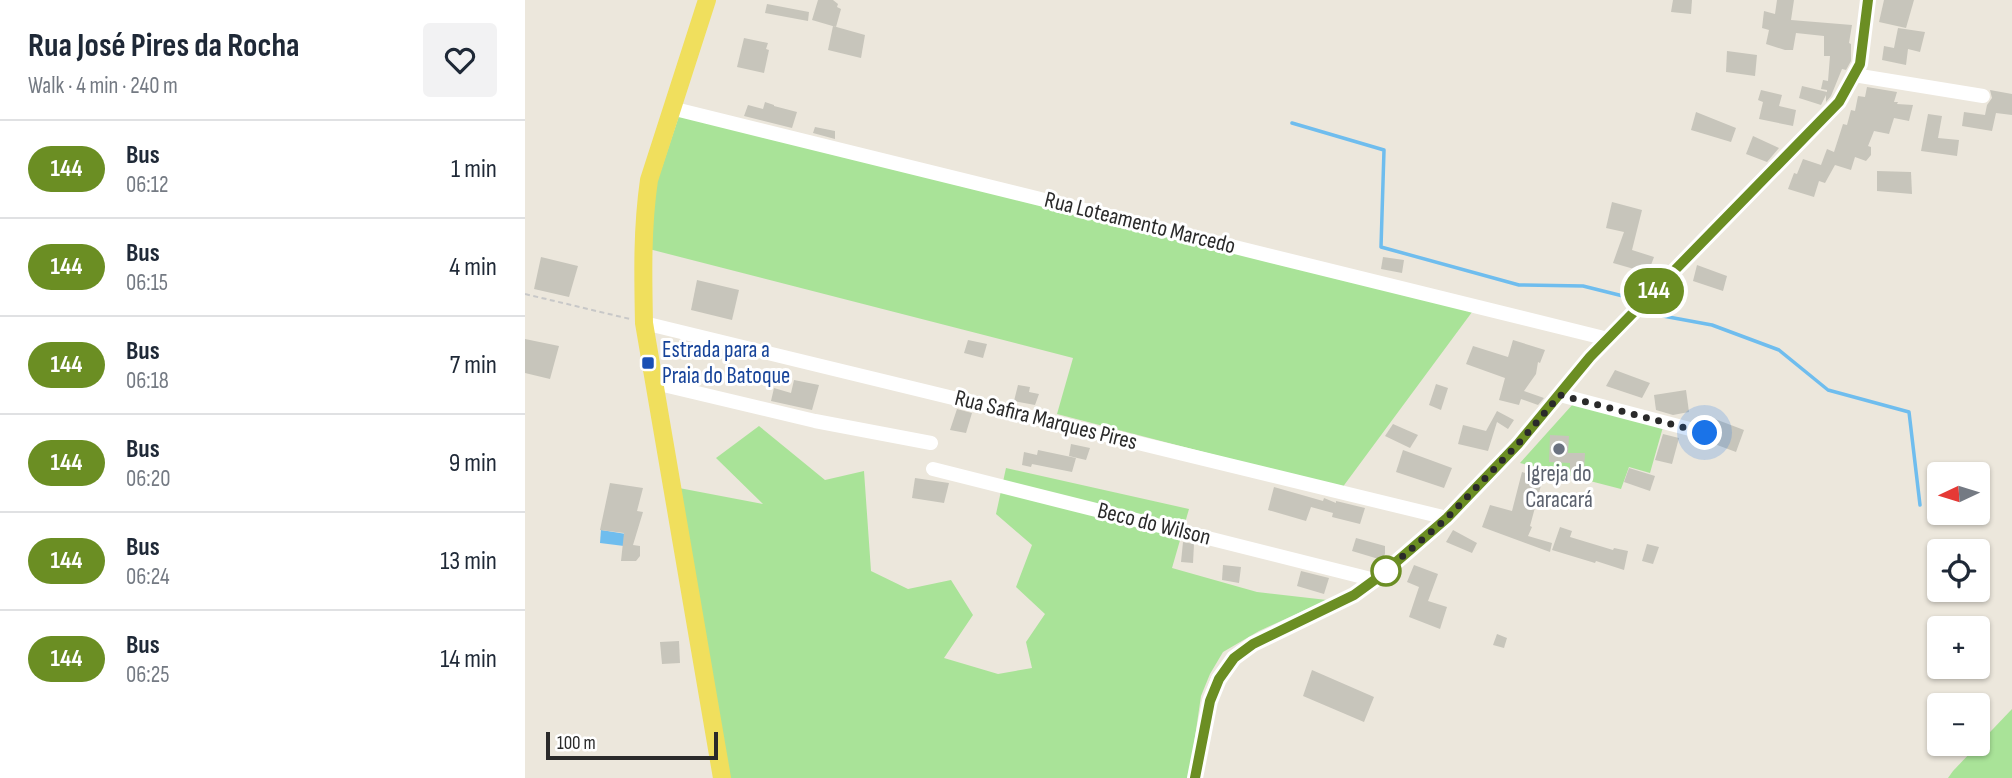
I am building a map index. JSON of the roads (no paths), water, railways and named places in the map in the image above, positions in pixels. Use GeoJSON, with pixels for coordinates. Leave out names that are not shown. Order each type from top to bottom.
{"type":"FeatureCollection","features":[{"type":"Feature","properties":{"kind":"main road"},"geometry":{"type":"LineString","coordinates":[[707,0],[649,180],[643,236],[644,323],[722,778]]}},
{"type":"Feature","properties":{"kind":"street"},"geometry":{"type":"LineString","coordinates":[[1195,778],[1210,701],[1219,679],[1234,658],[1253,644],[1354,595],[1447,518],[1518,444],[1590,357],[1839,102],[1860,64],[1868,0]]}},
{"type":"Feature","properties":{"kind":"street"},"geometry":{"type":"LineString","coordinates":[[1854,75],[1983,96]]}},
{"type":"Feature","properties":{"kind":"street","name":"Rua Loteamento Marcedo"},"geometry":{"type":"LineString","coordinates":[[671,108],[1608,339]]}},
{"type":"Feature","properties":{"kind":"street","name":"Rua Safira Marques Pires"},"geometry":{"type":"LineString","coordinates":[[644,323],[1447,518]]}},
{"type":"Feature","properties":{"kind":"street"},"geometry":{"type":"LineString","coordinates":[[655,383],[815,421],[931,443]]}},
{"type":"Feature","properties":{"kind":"street"},"geometry":{"type":"LineString","coordinates":[[1560,395],[1705,433]]}},
{"type":"Feature","properties":{"kind":"street","name":"Beco do Wilson"},"geometry":{"type":"LineString","coordinates":[[933,469],[1375,580]]}},
{"type":"Feature","properties":{"kind":"water"},"geometry":{"type":"Polygon","coordinates":[[[601,530],[626,534],[624,546],[600,543],[601,530]]]}},
{"type":"Feature","properties":{"kind":"waterway"},"geometry":{"type":"LineString","coordinates":[[1292,123],[1384,150],[1381,247],[1519,285],[1583,286],[1637,302]]}},
{"type":"Feature","properties":{"kind":"waterway"},"geometry":{"type":"LineString","coordinates":[[1647,307],[1663,316],[1712,325],[1779,350],[1828,390],[1909,412],[1920,505]]}},
{"type":"Feature","properties":{"kind":"place","name":"Estrada para a Praia do Batoque"},"geometry":{"type":"Point","coordinates":[648,363]}},
{"type":"Feature","properties":{"kind":"place","name":"Igreja do Caracará"},"geometry":{"type":"Point","coordinates":[1559,449]}}]}
